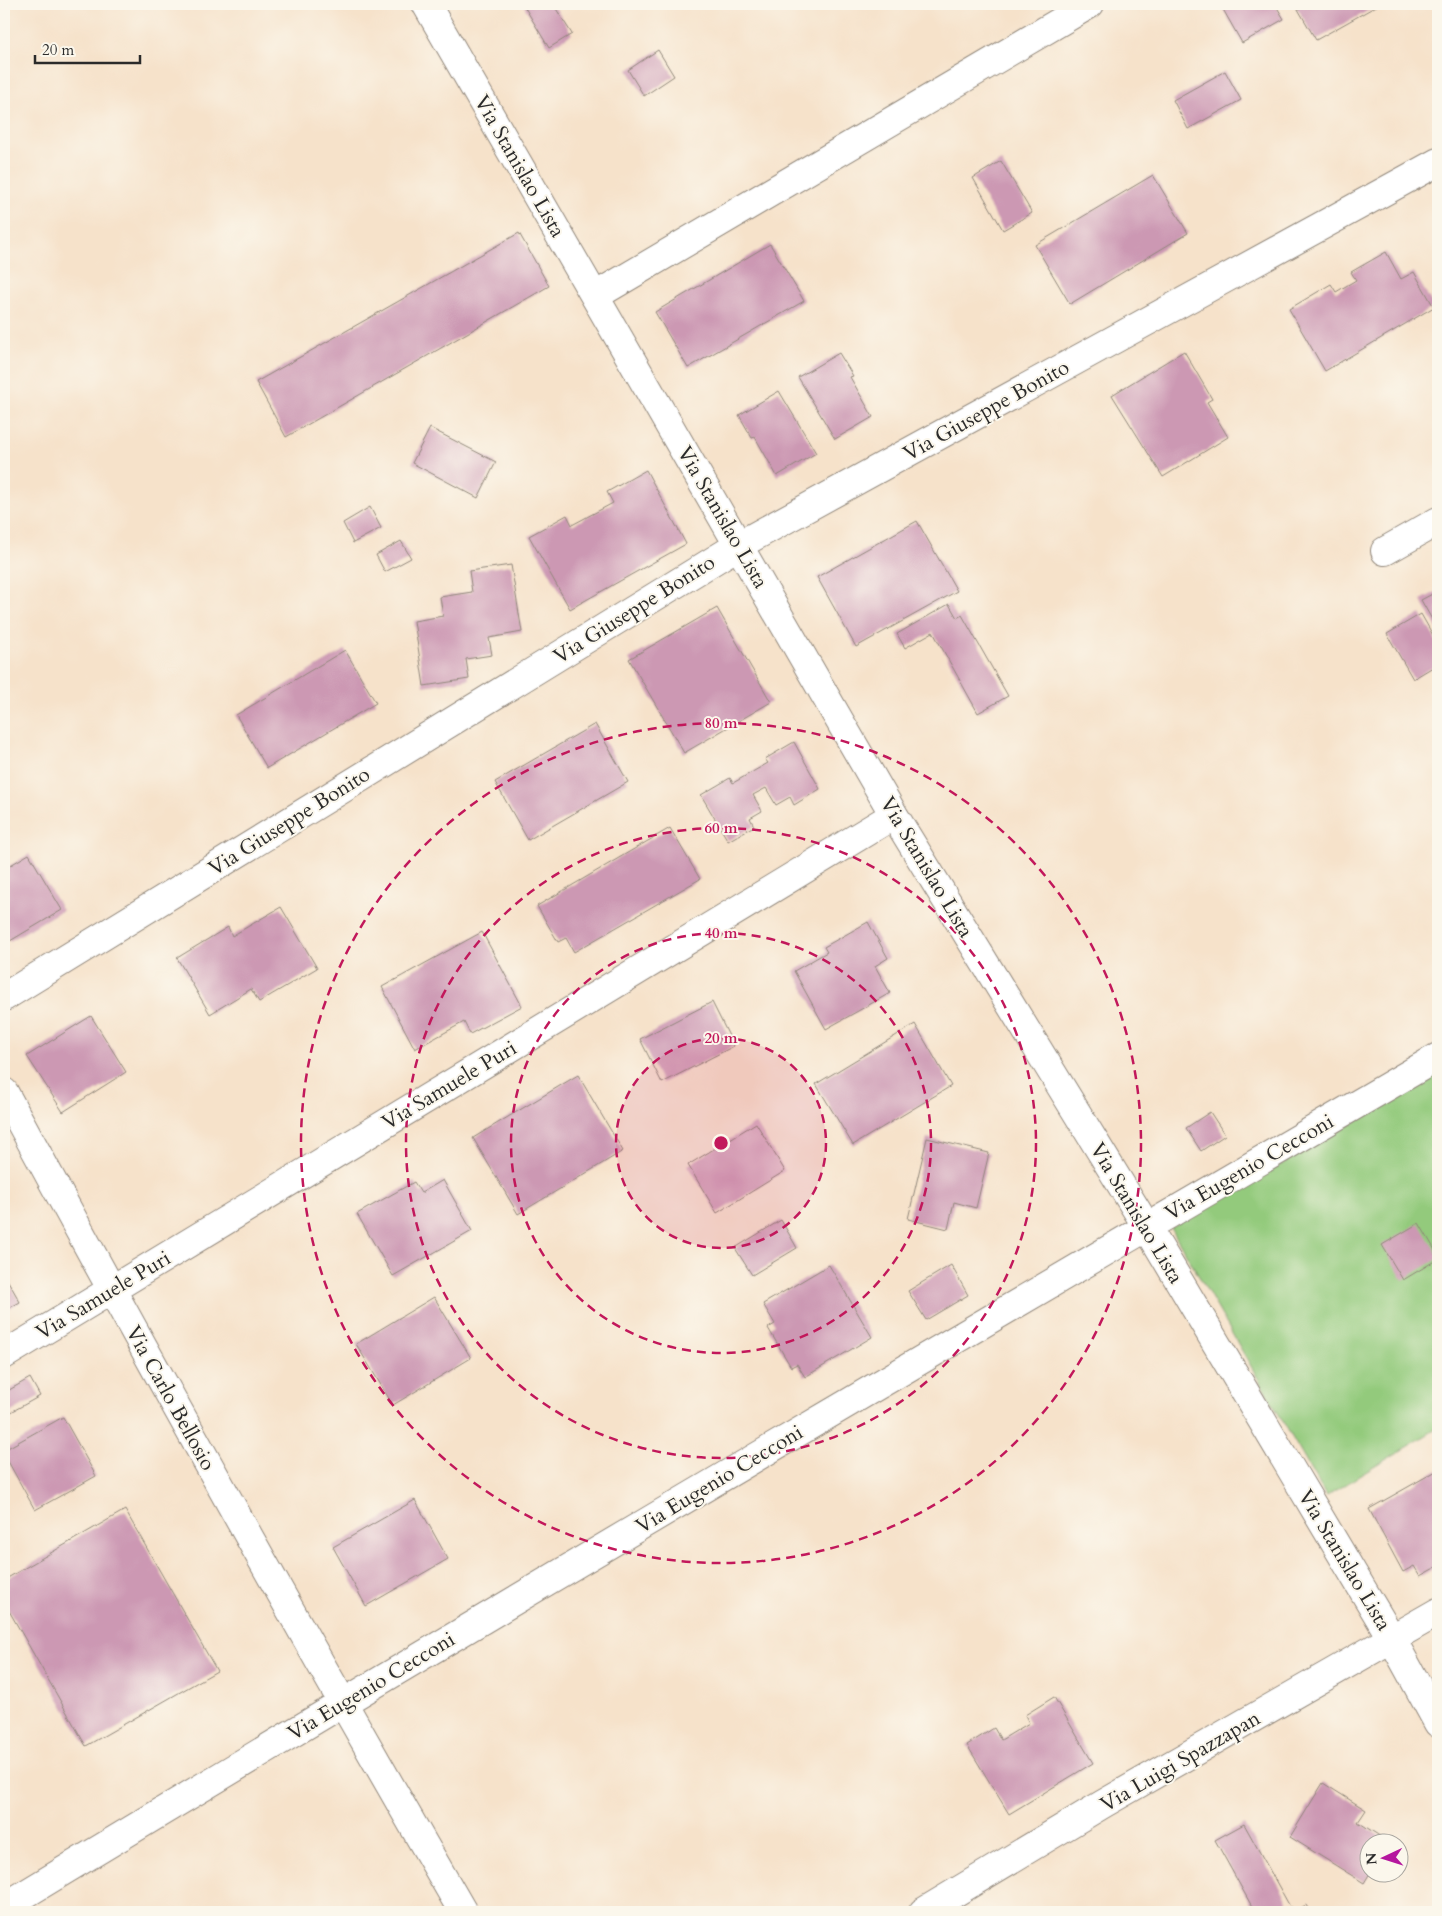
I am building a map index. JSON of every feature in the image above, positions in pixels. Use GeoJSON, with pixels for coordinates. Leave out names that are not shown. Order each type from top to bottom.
{"type":"FeatureCollection","features":[{"type":"Feature","properties":{"kind":"street","name":"Via Stanislao Lista"},"geometry":{"type":"LineString","coordinates":[[426,4],[894,814],[1147,1227],[1392,1639],[1438,1724]]}},
{"type":"Feature","properties":{"kind":"street"},"geometry":{"type":"LineString","coordinates":[[595,296],[1090,4]]}},
{"type":"Feature","properties":{"kind":"street","name":"Via Giuseppe Bonito"},"geometry":{"type":"LineString","coordinates":[[4,996],[739,545],[1438,162]]}},
{"type":"Feature","properties":{"kind":"street"},"geometry":{"type":"LineString","coordinates":[[1385,551],[1438,521]]}},
{"type":"Feature","properties":{"kind":"street","name":"Via Samuele Puri"},"geometry":{"type":"LineString","coordinates":[[4,1355],[894,814]]}},
{"type":"Feature","properties":{"kind":"street","name":"Via Eugenio Cecconi"},"geometry":{"type":"LineString","coordinates":[[4,1907],[342,1703],[1438,1057]]}},
{"type":"Feature","properties":{"kind":"street","name":"Via Carlo Bellosio"},"geometry":{"type":"LineString","coordinates":[[4,1092],[111,1290],[342,1703],[463,1912]]}},
{"type":"Feature","properties":{"kind":"street","name":"Via Luigi Spazzapan"},"geometry":{"type":"LineString","coordinates":[[923,1912],[1103,1804],[1438,1612]]}},
{"type":"Feature","properties":{"kind":"green space"},"geometry":{"type":"Polygon","coordinates":[[[1438,1074],[1438,1428],[1326,1496],[1171,1228],[1438,1074]]]}},
{"type":"Feature","properties":{"kind":"building"},"geometry":{"type":"Polygon","coordinates":[[[528,4],[553,4],[572,34],[549,48],[524,6],[528,4]]]}},
{"type":"Feature","properties":{"kind":"building"},"geometry":{"type":"Polygon","coordinates":[[[1220,4],[1275,4],[1284,19],[1242,43],[1220,4]]]}},
{"type":"Feature","properties":{"kind":"building"},"geometry":{"type":"Polygon","coordinates":[[[1295,4],[1380,4],[1316,40],[1295,4]]]}},
{"type":"Feature","properties":{"kind":"building"},"geometry":{"type":"Polygon","coordinates":[[[658,50],[674,76],[644,96],[628,70],[658,50]]]}},
{"type":"Feature","properties":{"kind":"building"},"geometry":{"type":"Polygon","coordinates":[[[1225,71],[1241,100],[1188,129],[1173,100],[1225,71]]]}},
{"type":"Feature","properties":{"kind":"building"},"geometry":{"type":"Polygon","coordinates":[[[1001,161],[1032,213],[1003,230],[973,178],[1001,161]]]}},
{"type":"Feature","properties":{"kind":"building"},"geometry":{"type":"Polygon","coordinates":[[[1153,175],[1188,233],[1070,304],[1035,245],[1153,175]]]}},
{"type":"Feature","properties":{"kind":"building"},"geometry":{"type":"Polygon","coordinates":[[[519,233],[549,286],[286,437],[256,382],[519,233]]]}},
{"type":"Feature","properties":{"kind":"building"},"geometry":{"type":"Polygon","coordinates":[[[770,244],[804,301],[688,368],[655,312],[770,244]]]}},
{"type":"Feature","properties":{"kind":"building"},"geometry":{"type":"Polygon","coordinates":[[[1386,252],[1401,279],[1414,272],[1434,307],[1325,371],[1289,309],[1331,284],[1336,292],[1356,280],[1351,272],[1386,252]]]}},
{"type":"Feature","properties":{"kind":"building"},"geometry":{"type":"Polygon","coordinates":[[[1184,351],[1212,399],[1207,402],[1228,437],[1163,477],[1112,395],[1184,351]]]}},
{"type":"Feature","properties":{"kind":"building"},"geometry":{"type":"Polygon","coordinates":[[[839,353],[853,376],[850,377],[873,417],[835,439],[798,377],[839,353]]]}},
{"type":"Feature","properties":{"kind":"building"},"geometry":{"type":"Polygon","coordinates":[[[779,391],[816,453],[777,476],[755,437],[752,438],[739,415],[779,391]]]}},
{"type":"Feature","properties":{"kind":"building"},"geometry":{"type":"Polygon","coordinates":[[[430,428],[496,462],[478,498],[412,463],[430,428]]]}},
{"type":"Feature","properties":{"kind":"building"},"geometry":{"type":"Polygon","coordinates":[[[646,470],[686,544],[570,609],[529,536],[567,515],[572,525],[613,503],[607,492],[646,470]]]}},
{"type":"Feature","properties":{"kind":"building"},"geometry":{"type":"Polygon","coordinates":[[[370,507],[381,528],[353,543],[343,523],[370,507]]]}},
{"type":"Feature","properties":{"kind":"building"},"geometry":{"type":"Polygon","coordinates":[[[917,521],[957,591],[856,647],[817,577],[917,521]]]}},
{"type":"Feature","properties":{"kind":"building"},"geometry":{"type":"Polygon","coordinates":[[[401,541],[411,558],[385,572],[376,555],[401,541]]]}},
{"type":"Feature","properties":{"kind":"building"},"geometry":{"type":"Polygon","coordinates":[[[511,565],[522,632],[489,638],[492,655],[466,659],[469,679],[424,686],[414,621],[443,616],[440,597],[472,592],[469,571],[511,565]]]}},
{"type":"Feature","properties":{"kind":"building"},"geometry":{"type":"Polygon","coordinates":[[[1438,591],[1438,630],[1421,600],[1438,591]]]}},
{"type":"Feature","properties":{"kind":"building"},"geometry":{"type":"Polygon","coordinates":[[[949,604],[957,618],[962,615],[1008,696],[978,713],[933,632],[905,648],[897,634],[949,604]]]}},
{"type":"Feature","properties":{"kind":"building"},"geometry":{"type":"Polygon","coordinates":[[[717,608],[771,702],[684,753],[629,659],[717,608]]]}},
{"type":"Feature","properties":{"kind":"building"},"geometry":{"type":"Polygon","coordinates":[[[1421,614],[1438,644],[1438,664],[1413,679],[1387,634],[1421,614]]]}},
{"type":"Feature","properties":{"kind":"building"},"geometry":{"type":"Polygon","coordinates":[[[345,650],[376,703],[267,768],[236,715],[345,650]]]}},
{"type":"Feature","properties":{"kind":"building"},"geometry":{"type":"Polygon","coordinates":[[[595,724],[628,782],[528,840],[495,782],[595,724]]]}},
{"type":"Feature","properties":{"kind":"building"},"geometry":{"type":"Polygon","coordinates":[[[794,742],[820,789],[794,805],[790,797],[776,805],[766,788],[753,795],[762,811],[750,818],[754,826],[728,841],[701,795],[730,778],[733,783],[768,763],[765,759],[794,742]]]}},
{"type":"Feature","properties":{"kind":"building"},"geometry":{"type":"Polygon","coordinates":[[[670,828],[700,879],[574,952],[566,938],[558,942],[537,906],[670,828]]]}},
{"type":"Feature","properties":{"kind":"building"},"geometry":{"type":"Polygon","coordinates":[[[29,854],[62,910],[10,941],[4,931],[4,869],[29,854]]]}},
{"type":"Feature","properties":{"kind":"building"},"geometry":{"type":"Polygon","coordinates":[[[281,907],[317,968],[259,1002],[251,989],[210,1014],[177,958],[228,927],[232,936],[281,907]]]}},
{"type":"Feature","properties":{"kind":"building"},"geometry":{"type":"Polygon","coordinates":[[[868,922],[888,958],[875,966],[890,993],[826,1029],[794,971],[827,952],[824,947],[868,922]]]}},
{"type":"Feature","properties":{"kind":"building"},"geometry":{"type":"Polygon","coordinates":[[[482,932],[522,1006],[470,1034],[464,1022],[415,1049],[382,987],[482,932]]]}},
{"type":"Feature","properties":{"kind":"building"},"geometry":{"type":"Polygon","coordinates":[[[712,1002],[734,1046],[662,1083],[640,1039],[712,1002]]]}},
{"type":"Feature","properties":{"kind":"building"},"geometry":{"type":"Polygon","coordinates":[[[91,1016],[126,1072],[63,1112],[27,1056],[91,1016]]]}},
{"type":"Feature","properties":{"kind":"building"},"geometry":{"type":"Polygon","coordinates":[[[915,1024],[951,1086],[853,1145],[816,1084],[915,1024]]]}},
{"type":"Feature","properties":{"kind":"building"},"geometry":{"type":"Polygon","coordinates":[[[578,1075],[623,1151],[518,1214],[473,1138],[578,1075]]]}},
{"type":"Feature","properties":{"kind":"building"},"geometry":{"type":"Polygon","coordinates":[[[1210,1112],[1225,1135],[1201,1151],[1186,1128],[1210,1112]]]}},
{"type":"Feature","properties":{"kind":"building"},"geometry":{"type":"Polygon","coordinates":[[[756,1123],[785,1171],[717,1213],[688,1165],[756,1123]]]}},
{"type":"Feature","properties":{"kind":"building"},"geometry":{"type":"Polygon","coordinates":[[[927,1138],[989,1153],[976,1208],[954,1202],[948,1229],[908,1219],[927,1138]]]}},
{"type":"Feature","properties":{"kind":"building"},"geometry":{"type":"Polygon","coordinates":[[[443,1180],[472,1231],[393,1276],[357,1214],[414,1182],[421,1193],[443,1180]]]}},
{"type":"Feature","properties":{"kind":"building"},"geometry":{"type":"Polygon","coordinates":[[[781,1220],[797,1248],[752,1275],[735,1248],[781,1220]]]}},
{"type":"Feature","properties":{"kind":"building"},"geometry":{"type":"Polygon","coordinates":[[[1419,1223],[1438,1255],[1438,1259],[1403,1280],[1382,1245],[1419,1223]]]}},
{"type":"Feature","properties":{"kind":"building"},"geometry":{"type":"Polygon","coordinates":[[[829,1265],[872,1337],[805,1377],[797,1364],[791,1367],[768,1328],[775,1324],[763,1304],[829,1265]]]}},
{"type":"Feature","properties":{"kind":"building"},"geometry":{"type":"Polygon","coordinates":[[[951,1265],[968,1295],[926,1320],[908,1291],[951,1265]]]}},
{"type":"Feature","properties":{"kind":"building"},"geometry":{"type":"Polygon","coordinates":[[[4,1274],[20,1302],[4,1311],[4,1274]]]}},
{"type":"Feature","properties":{"kind":"building"},"geometry":{"type":"Polygon","coordinates":[[[434,1297],[471,1358],[393,1405],[356,1344],[434,1297]]]}},
{"type":"Feature","properties":{"kind":"building"},"geometry":{"type":"Polygon","coordinates":[[[30,1378],[40,1396],[4,1416],[4,1393],[30,1378]]]}},
{"type":"Feature","properties":{"kind":"building"},"geometry":{"type":"Polygon","coordinates":[[[63,1417],[96,1476],[35,1510],[4,1454],[4,1450],[63,1417]]]}},
{"type":"Feature","properties":{"kind":"building"},"geometry":{"type":"Polygon","coordinates":[[[1438,1470],[1438,1566],[1420,1576],[1414,1566],[1403,1572],[1369,1509],[1438,1470]]]}},
{"type":"Feature","properties":{"kind":"building"},"geometry":{"type":"Polygon","coordinates":[[[415,1500],[448,1559],[366,1606],[333,1547],[415,1500]]]}},
{"type":"Feature","properties":{"kind":"building"},"geometry":{"type":"Polygon","coordinates":[[[125,1510],[217,1671],[86,1746],[4,1602],[4,1580],[125,1510]]]}},
{"type":"Feature","properties":{"kind":"building"},"geometry":{"type":"Polygon","coordinates":[[[1054,1697],[1093,1763],[1009,1814],[967,1745],[994,1728],[1001,1740],[1029,1723],[1025,1715],[1054,1697]]]}},
{"type":"Feature","properties":{"kind":"building"},"geometry":{"type":"Polygon","coordinates":[[[1323,1783],[1366,1810],[1358,1822],[1377,1834],[1360,1834],[1360,1881],[1290,1837],[1323,1783]]]}},
{"type":"Feature","properties":{"kind":"building"},"geometry":{"type":"Polygon","coordinates":[[[1244,1824],[1293,1912],[1255,1912],[1215,1840],[1244,1824]]]}},
{"type":"Feature","properties":{"kind":"building"},"geometry":{"type":"Polygon","coordinates":[[[1306,1905],[1310,1912],[1293,1912],[1306,1905]]]}}]}
